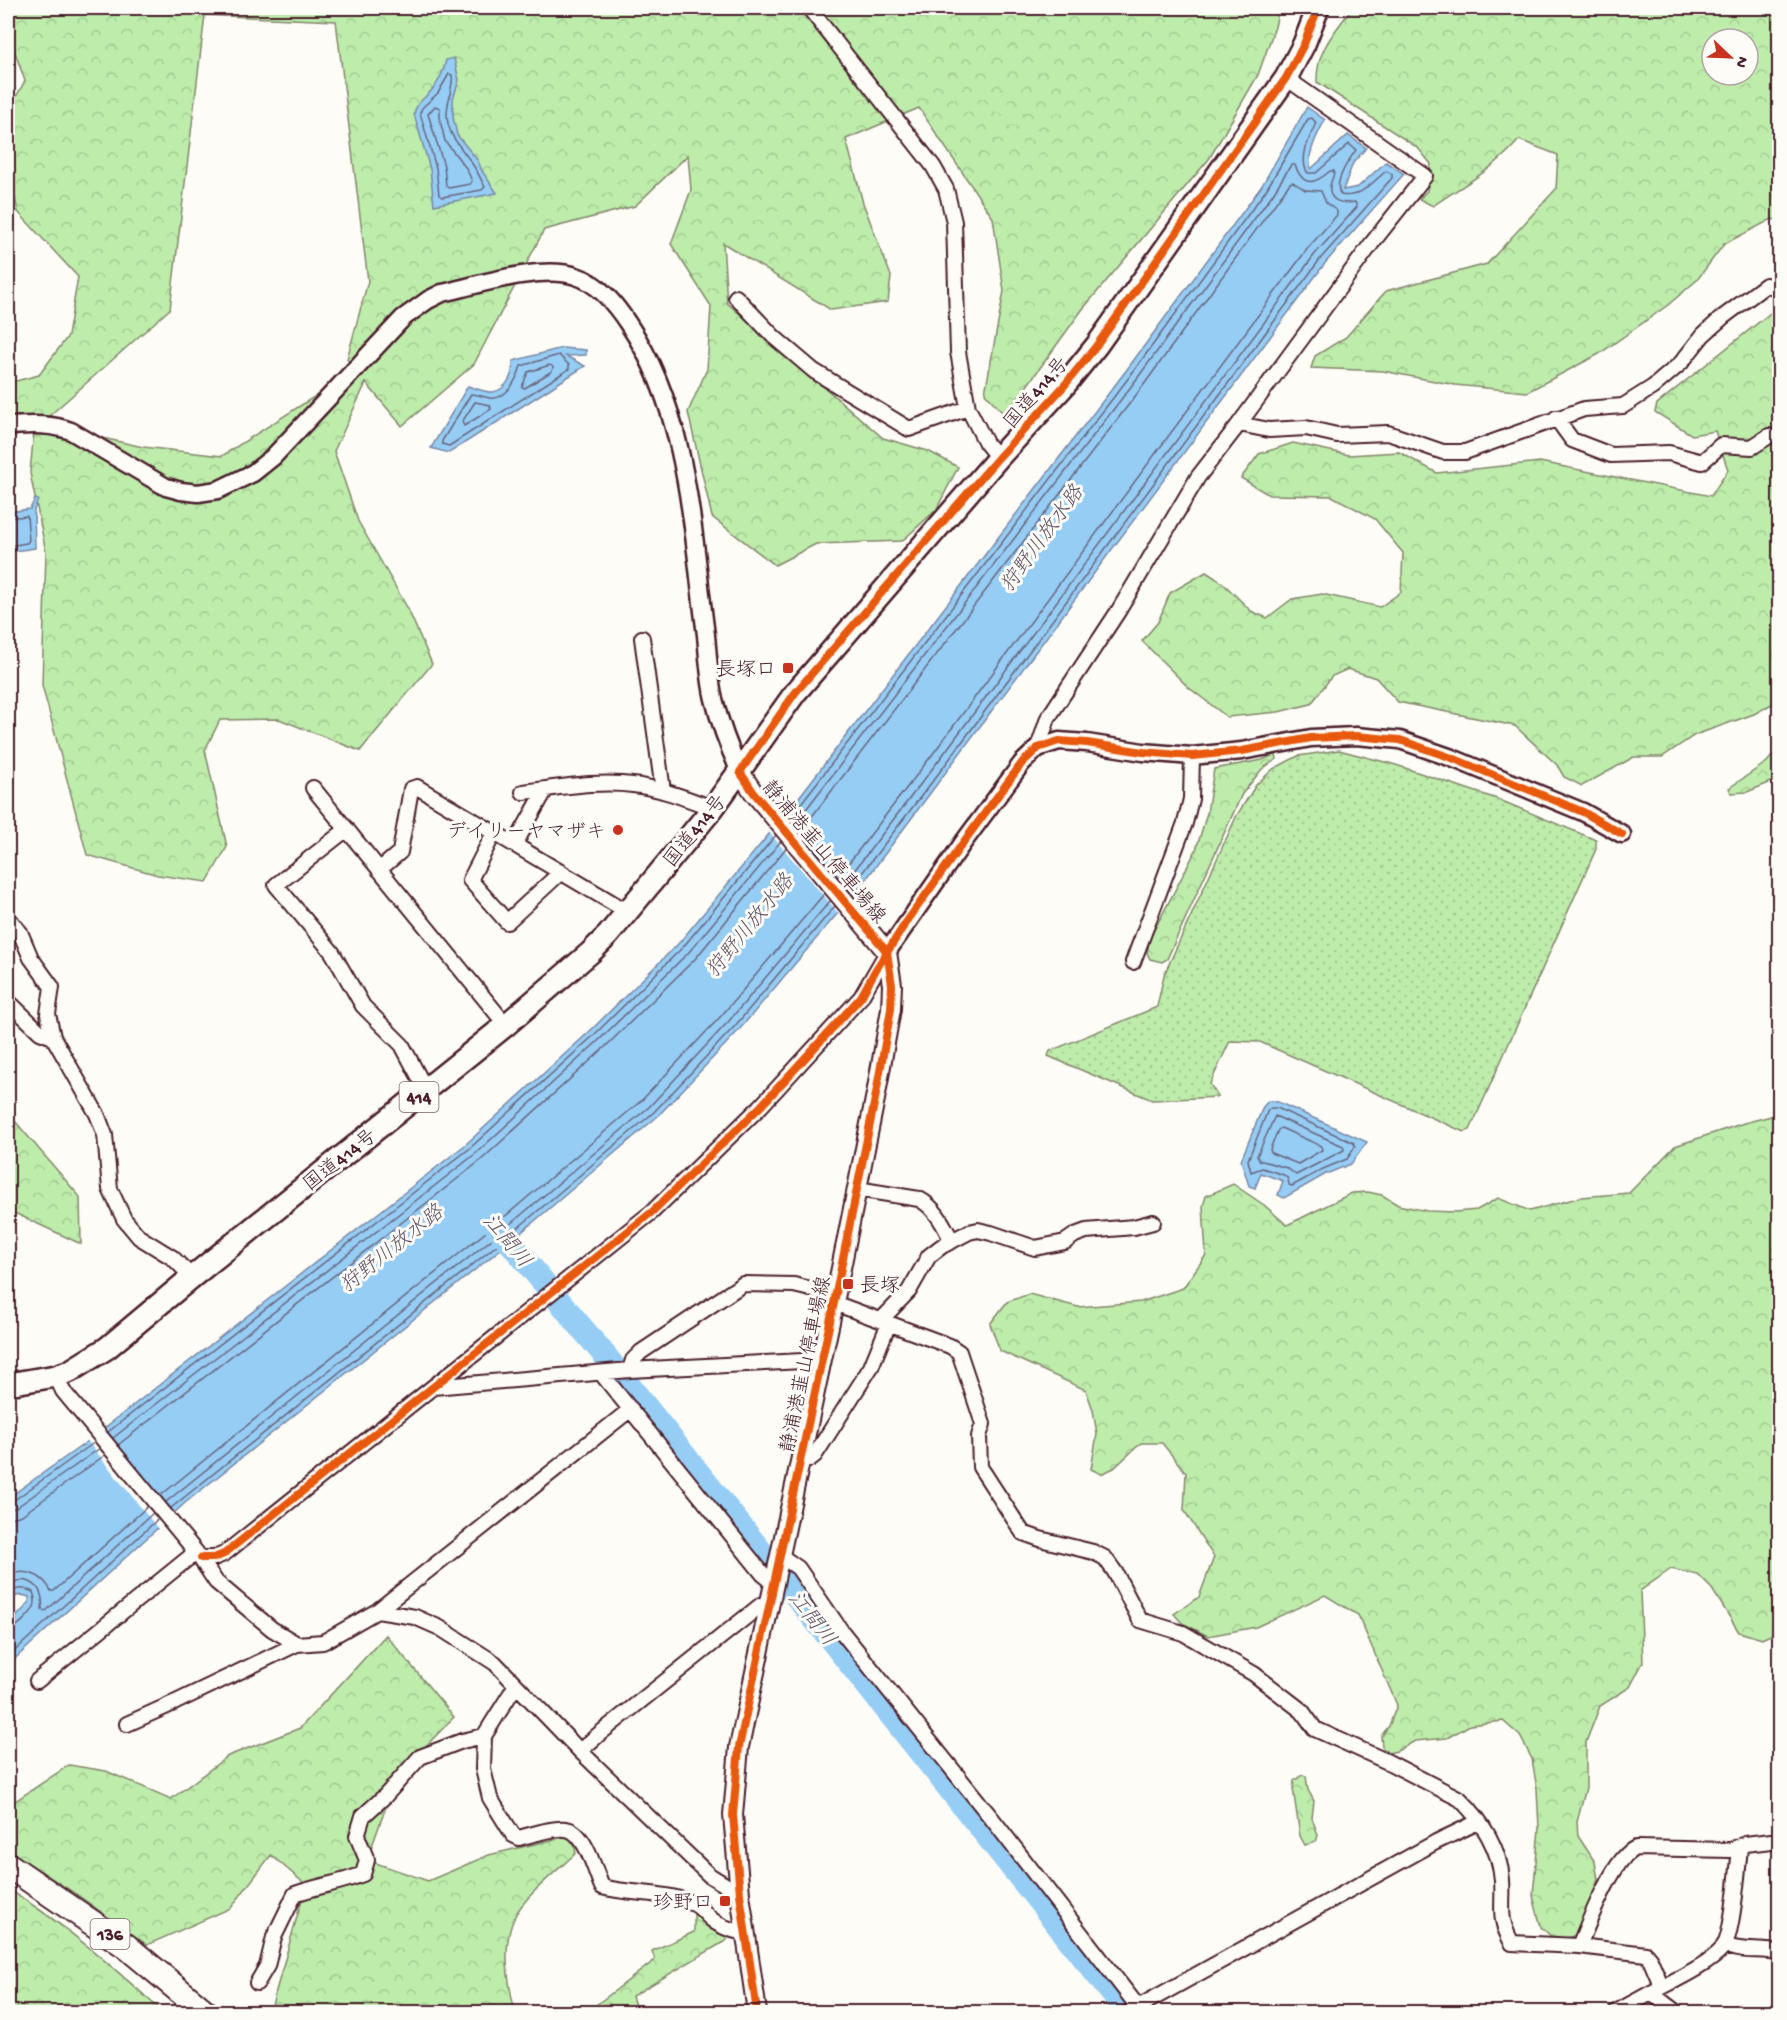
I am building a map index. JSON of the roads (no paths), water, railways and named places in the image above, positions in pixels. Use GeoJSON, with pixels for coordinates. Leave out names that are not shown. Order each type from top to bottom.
{"type":"FeatureCollection","features":[{"type":"Feature","properties":{"kind":"highway","name":"国道414号"},"geometry":{"type":"LineString","coordinates":[[8,1384],[56,1376],[70,1371],[107,1348],[506,1025],[591,952],[628,912],[713,808],[795,693],[998,458],[1064,386],[1103,337],[1286,78],[1304,44],[1318,8]]}},
{"type":"Feature","properties":{"kind":"highway","name":"136"},"geometry":{"type":"LineString","coordinates":[[8,1865],[126,1946],[205,2013]]}},
{"type":"Feature","properties":{"kind":"highway","name":"136"},"geometry":{"type":"LineString","coordinates":[[8,1874],[120,1950],[194,2013]]}},
{"type":"Feature","properties":{"kind":"main road","name":"静浦港韮山停車場線"},"geometry":{"type":"LineString","coordinates":[[740,771],[753,793],[887,952],[892,984],[891,1009],[835,1299],[739,1747],[733,1815],[740,1894],[757,2013]]}},
{"type":"Feature","properties":{"kind":"street"},"geometry":{"type":"LineString","coordinates":[[809,8],[933,166],[946,189],[954,222],[958,352],[968,408],[986,443],[998,458]]}},
{"type":"Feature","properties":{"kind":"street"},"geometry":{"type":"LineString","coordinates":[[1038,748],[1048,718],[1119,610],[1198,477],[1372,243],[1425,176],[1286,78]]}},
{"type":"Feature","properties":{"kind":"street"},"geometry":{"type":"LineString","coordinates":[[8,426],[59,426],[166,487],[198,493],[218,490],[253,473],[273,458],[403,318],[428,300],[442,293],[538,273],[556,272],[576,276],[592,284],[609,298],[624,317],[638,339],[664,398],[683,461],[714,697],[725,739],[740,771]]}},
{"type":"Feature","properties":{"kind":"street"},"geometry":{"type":"LineString","coordinates":[[1239,424],[1269,430],[1306,428],[1337,435],[1388,433],[1443,452],[1466,452],[1584,409],[1623,406],[1653,387],[1674,369],[1723,316],[1766,285],[1779,288]]}},
{"type":"Feature","properties":{"kind":"street"},"geometry":{"type":"LineString","coordinates":[[736,297],[774,338],[814,371],[909,429],[968,408]]}},
{"type":"Feature","properties":{"kind":"street"},"geometry":{"type":"LineString","coordinates":[[1556,418],[1572,440],[1611,455],[1669,453],[1702,462],[1721,446],[1752,447],[1769,436]]}},
{"type":"Feature","properties":{"kind":"street"},"geometry":{"type":"LineString","coordinates":[[642,639],[663,790]]}},
{"type":"Feature","properties":{"kind":"street"},"geometry":{"type":"LineString","coordinates":[[196,1552],[214,1558],[224,1554],[652,1212],[761,1106],[861,997],[887,952],[972,830],[1022,763],[1038,748],[1059,741],[1192,756],[1242,751],[1311,738],[1356,736],[1400,740],[1452,758],[1583,812],[1622,834]]}},
{"type":"Feature","properties":{"kind":"street"},"geometry":{"type":"LineString","coordinates":[[1132,962],[1185,824],[1191,799],[1192,756]]}},
{"type":"Feature","properties":{"kind":"street"},"geometry":{"type":"LineString","coordinates":[[523,792],[586,785],[632,784],[663,790],[713,808]]}},
{"type":"Feature","properties":{"kind":"street"},"geometry":{"type":"LineString","coordinates":[[379,870],[400,852],[411,789],[417,787],[628,912]]}},
{"type":"Feature","properties":{"kind":"street"},"geometry":{"type":"LineString","coordinates":[[312,788],[506,1025]]}},
{"type":"Feature","properties":{"kind":"street"},"geometry":{"type":"LineString","coordinates":[[514,844],[546,789]]}},
{"type":"Feature","properties":{"kind":"street"},"geometry":{"type":"LineString","coordinates":[[346,829],[276,885],[332,952],[363,1006],[402,1045],[426,1090]]}},
{"type":"Feature","properties":{"kind":"street"},"geometry":{"type":"LineString","coordinates":[[494,833],[470,880],[507,922],[561,872]]}},
{"type":"Feature","properties":{"kind":"street"},"geometry":{"type":"LineString","coordinates":[[8,918],[20,932],[31,958],[52,987],[48,1014],[53,1037],[97,1114],[105,1135],[110,1189],[124,1219],[140,1237],[173,1258],[192,1277]]}},
{"type":"Feature","properties":{"kind":"street"},"geometry":{"type":"LineString","coordinates":[[8,1001],[40,1032],[53,1037]]}},
{"type":"Feature","properties":{"kind":"street"},"geometry":{"type":"LineString","coordinates":[[857,1189],[919,1199],[927,1203],[936,1213],[952,1241]]}},
{"type":"Feature","properties":{"kind":"street"},"geometry":{"type":"LineString","coordinates":[[801,1458],[810,1459],[815,1455],[871,1367],[885,1322],[909,1291],[929,1256],[952,1241],[978,1230],[1035,1248],[1065,1242],[1075,1234],[1086,1231],[1134,1227],[1153,1222]]}},
{"type":"Feature","properties":{"kind":"street"},"geometry":{"type":"LineString","coordinates":[[630,1370],[633,1360],[641,1352],[743,1284],[794,1285],[835,1299],[885,1322],[950,1346],[959,1352],[983,1424],[979,1436],[980,1467],[1023,1533],[1093,1552],[1105,1558],[1140,1620],[1183,1633],[1254,1674],[1302,1710],[1315,1730],[1388,1762],[1460,1799],[1469,1807],[1495,1847],[1503,1883],[1501,1916],[1512,1943],[1579,1946],[1646,1954],[1650,1959],[1657,1990],[1676,2013]]}},
{"type":"Feature","properties":{"kind":"street"},"geometry":{"type":"LineString","coordinates":[[433,1387],[630,1370],[821,1360]]}},
{"type":"Feature","properties":{"kind":"street"},"geometry":{"type":"LineString","coordinates":[[604,1373],[763,1574],[774,1583]]}},
{"type":"Feature","properties":{"kind":"street"},"geometry":{"type":"LineString","coordinates":[[56,1376],[63,1391],[196,1552],[216,1582],[272,1629],[297,1644]]}},
{"type":"Feature","properties":{"kind":"street"},"geometry":{"type":"LineString","coordinates":[[127,1724],[297,1644],[323,1642],[377,1611],[631,1409]]}},
{"type":"Feature","properties":{"kind":"street"},"geometry":{"type":"LineString","coordinates":[[37,1681],[196,1552]]}},
{"type":"Feature","properties":{"kind":"street"},"geometry":{"type":"LineString","coordinates":[[780,1560],[798,1568],[803,1574],[842,1632],[993,1820],[1135,2011],[1436,1842],[1457,1834],[1478,1822]]}},
{"type":"Feature","properties":{"kind":"street"},"geometry":{"type":"LineString","coordinates":[[580,1751],[761,1605],[770,1603]]}},
{"type":"Feature","properties":{"kind":"street"},"geometry":{"type":"LineString","coordinates":[[377,1611],[416,1617],[440,1628],[495,1664],[580,1751],[709,1875],[740,1894]]}},
{"type":"Feature","properties":{"kind":"street"},"geometry":{"type":"LineString","coordinates":[[516,1685],[484,1736],[483,1769],[490,1798],[513,1835],[519,1838],[564,1828],[575,1832],[585,1847],[602,1887],[618,1892],[669,1895],[697,1905],[712,1921],[745,1934]]}},
{"type":"Feature","properties":{"kind":"street"},"geometry":{"type":"LineString","coordinates":[[257,1983],[267,1966],[274,1937],[295,1894],[314,1887],[341,1883],[363,1874],[367,1860],[357,1836],[363,1816],[385,1796],[420,1757],[462,1741],[484,1736]]}},
{"type":"Feature","properties":{"kind":"street"},"geometry":{"type":"LineString","coordinates":[[1579,1946],[1599,1899],[1616,1868],[1630,1851],[1636,1848],[1730,1850],[1745,1844],[1779,1840]]}},
{"type":"Feature","properties":{"kind":"street"},"geometry":{"type":"LineString","coordinates":[[1616,2013],[1694,1969],[1724,1945],[1731,1920],[1740,1847]]}},
{"type":"Feature","properties":{"kind":"street"},"geometry":{"type":"LineString","coordinates":[[1724,1945],[1731,1948],[1763,1949],[1779,1953]]}},
{"type":"Feature","properties":{"kind":"water"},"geometry":{"type":"Polygon","coordinates":[[[454,58],[459,80],[453,99],[453,117],[457,135],[478,161],[497,193],[434,205],[430,169],[414,114],[418,104],[434,88],[446,60],[454,58]]]}},
{"type":"Feature","properties":{"kind":"water","name":"狩野川放水路"},"geometry":{"type":"Polygon","coordinates":[[[1307,107],[1325,120],[1311,151],[1311,169],[1348,135],[1366,148],[1353,163],[1343,190],[1358,187],[1386,162],[1404,174],[1326,262],[864,882],[739,1030],[658,1116],[517,1236],[185,1503],[8,1665],[8,1626],[29,1603],[29,1597],[18,1596],[8,1602],[8,1498],[84,1444],[465,1145],[588,1033],[679,943],[793,805],[1125,372],[1261,187],[1307,107]]]}},
{"type":"Feature","properties":{"kind":"water"},"geometry":{"type":"Polygon","coordinates":[[[562,348],[586,350],[586,355],[566,356],[585,366],[449,453],[431,448],[468,386],[487,392],[498,391],[509,380],[513,361],[562,348]]]}},
{"type":"Feature","properties":{"kind":"water"},"geometry":{"type":"Polygon","coordinates":[[[35,499],[38,500],[34,510],[35,548],[8,552],[8,512],[30,509],[35,499]]]}},
{"type":"Feature","properties":{"kind":"water"},"geometry":{"type":"Polygon","coordinates":[[[1268,1101],[1278,1102],[1367,1142],[1351,1164],[1326,1174],[1284,1198],[1278,1195],[1283,1181],[1261,1173],[1255,1188],[1249,1186],[1241,1160],[1263,1107],[1268,1101]]]}},
{"type":"Feature","properties":{"kind":"waterway","name":"江間川"},"geometry":{"type":"LineString","coordinates":[[488,1216],[607,1358],[1127,2012]]}},
{"type":"Feature","properties":{"kind":"place","name":"長塚口"},"geometry":{"type":"Point","coordinates":[788,668]}},
{"type":"Feature","properties":{"kind":"place","name":"デイリーヤマザキ"},"geometry":{"type":"Point","coordinates":[618,830]}},
{"type":"Feature","properties":{"kind":"place","name":"長塚"},"geometry":{"type":"Point","coordinates":[848,1284]}},
{"type":"Feature","properties":{"kind":"place","name":"珍野口"},"geometry":{"type":"Point","coordinates":[725,1901]}}]}
